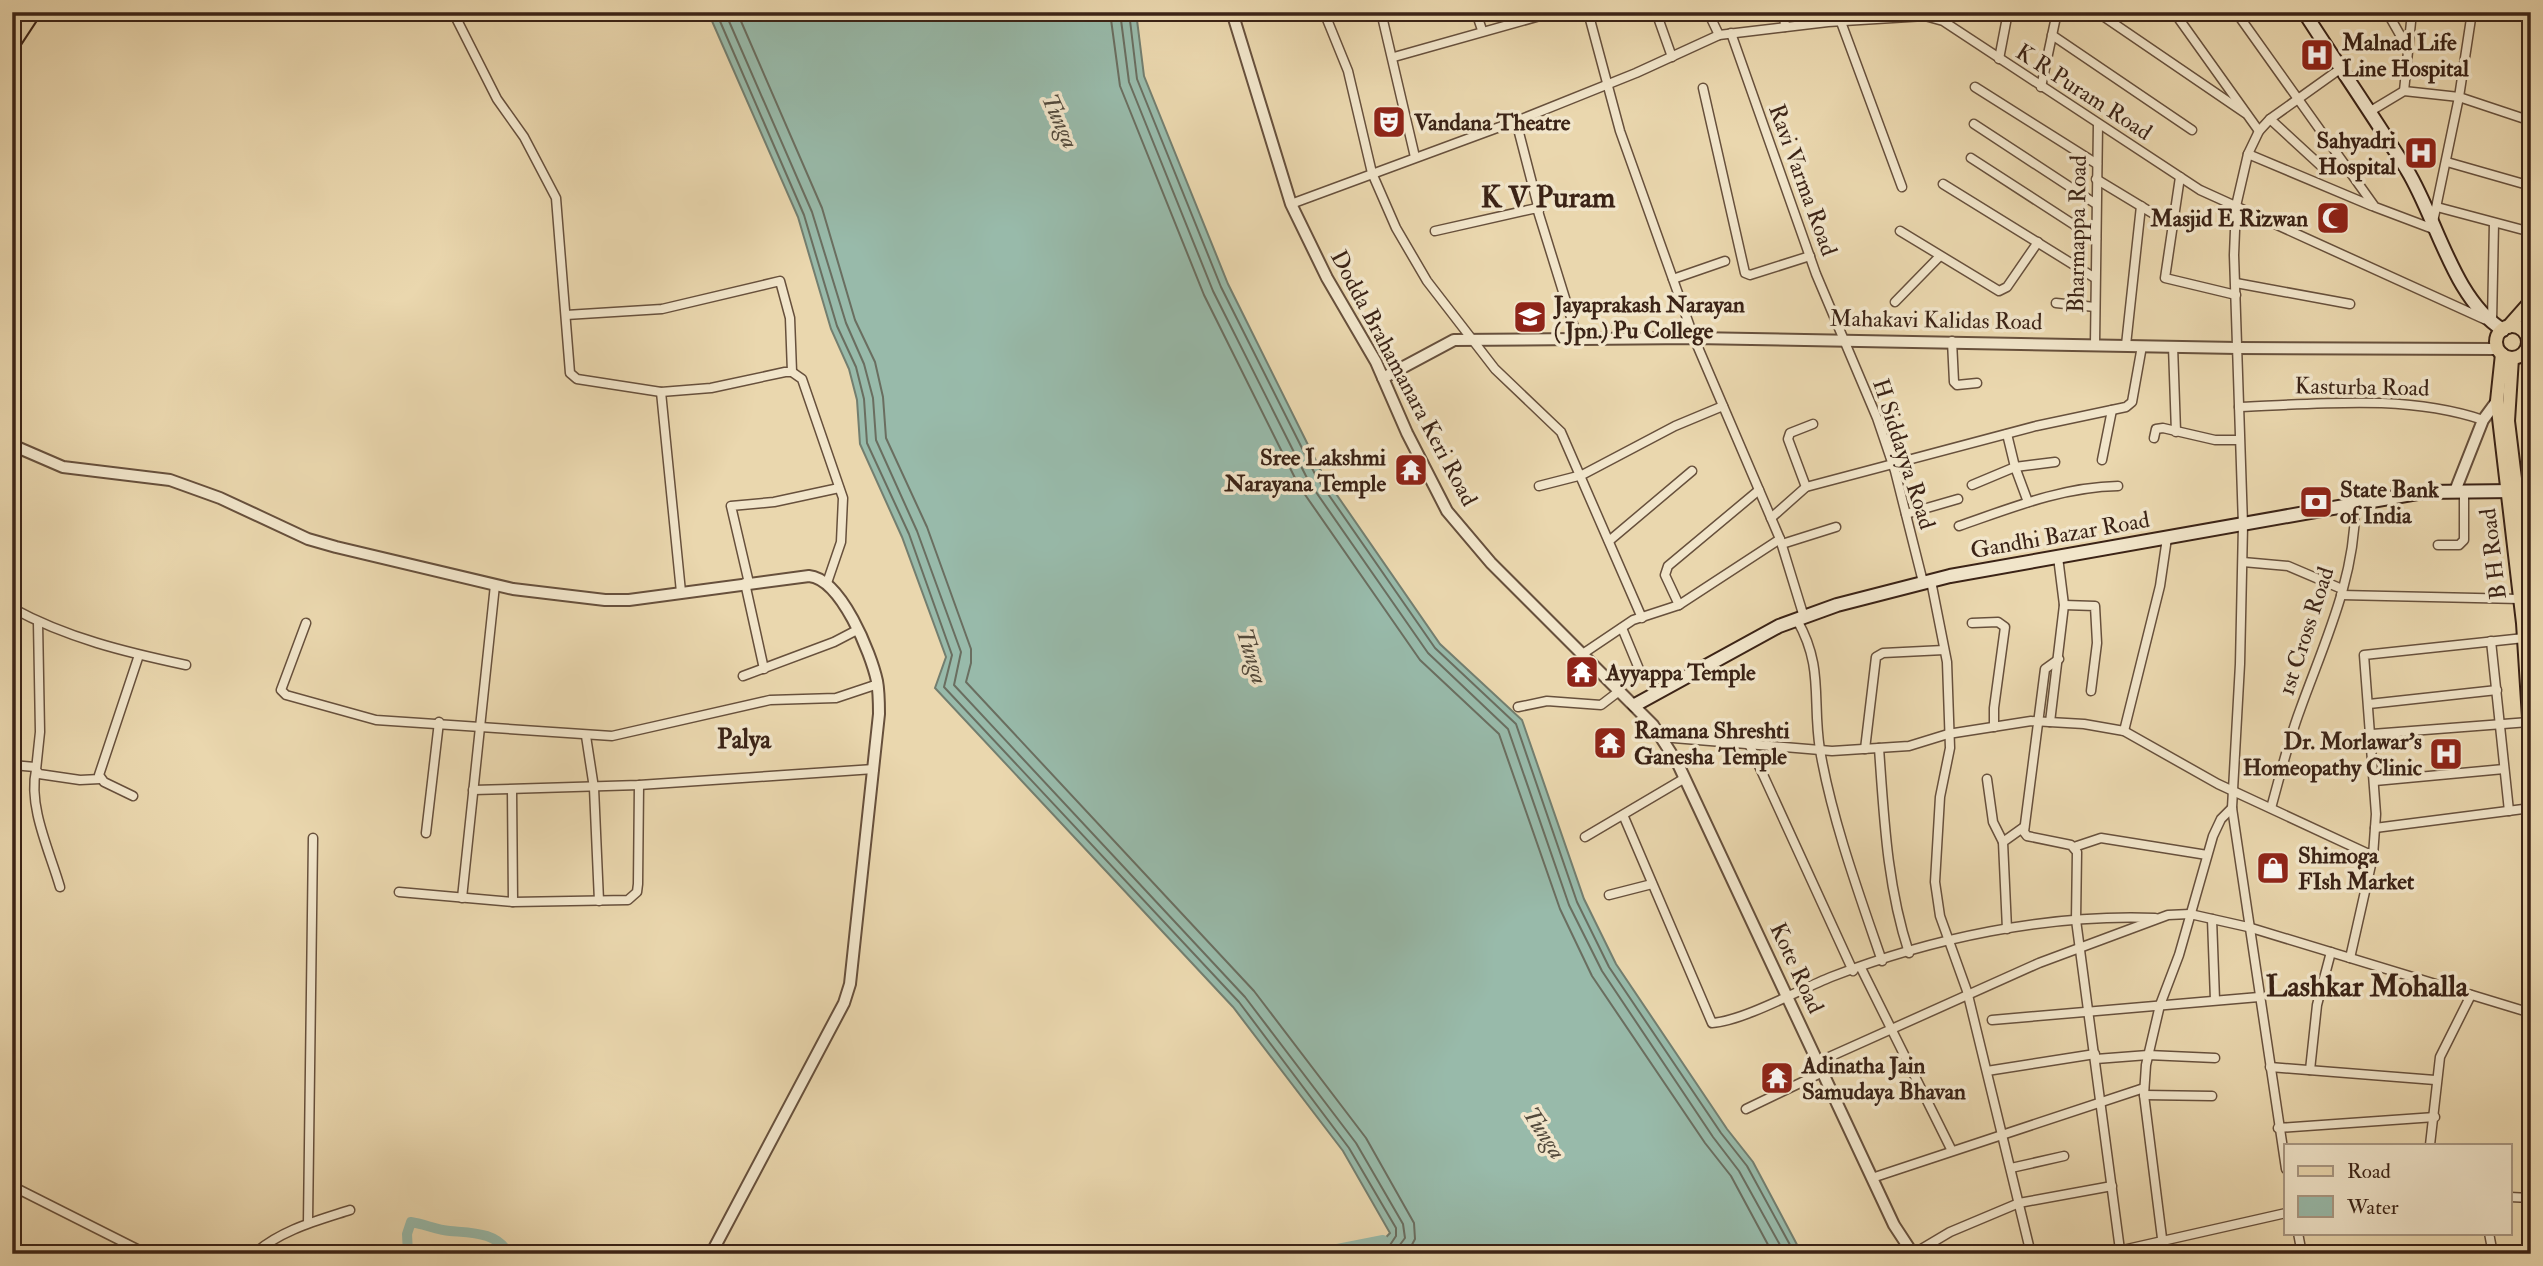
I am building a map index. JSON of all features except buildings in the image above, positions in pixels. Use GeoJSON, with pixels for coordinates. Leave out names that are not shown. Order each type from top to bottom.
{"type":"FeatureCollection","features":[{"type":"Feature","properties":{"kind":"highway"},"geometry":{"type":"LineString","coordinates":[[12,44],[33,12]]}},
{"type":"Feature","properties":{"kind":"main road"},"geometry":{"type":"LineString","coordinates":[[2304,12],[2408,173],[2472,299],[2498,325],[2519,328],[2529,338],[2522,355],[2504,354]]}},
{"type":"Feature","properties":{"kind":"main road"},"geometry":{"type":"LineString","coordinates":[[2531,301],[2498,325],[2497,339],[2504,354],[2511,491],[2531,610]]}},
{"type":"Feature","properties":{"kind":"main road","name":"B H Road"},"geometry":{"type":"LineString","coordinates":[[2504,354],[2497,401],[2511,491],[2531,750]]}},
{"type":"Feature","properties":{"kind":"main road","name":"Gandhi Bazar Road"},"geometry":{"type":"LineString","coordinates":[[1635,705],[1779,626],[1927,581],[2423,492],[2511,491]]}},
{"type":"Feature","properties":{"kind":"street"},"geometry":{"type":"LineString","coordinates":[[453,12],[497,99],[524,136],[556,198],[572,376],[661,392],[711,388],[792,372],[802,379],[839,488],[845,514],[841,542],[827,583]]}},
{"type":"Feature","properties":{"kind":"street","name":"Dodda Brahamanara Keri Road"},"geometry":{"type":"LineString","coordinates":[[1232,12],[1291,204],[1326,278],[1383,378],[1447,511],[1491,563],[1618,692],[1635,705]]}},
{"type":"Feature","properties":{"kind":"street"},"geometry":{"type":"LineString","coordinates":[[1324,12],[1348,71],[1372,173],[1396,228],[1427,281],[1494,369],[1561,432],[1642,618]]}},
{"type":"Feature","properties":{"kind":"street"},"geometry":{"type":"LineString","coordinates":[[1381,12],[1394,57],[1415,157]]}},
{"type":"Feature","properties":{"kind":"street"},"geometry":{"type":"LineString","coordinates":[[1476,12],[1482,30]]}},
{"type":"Feature","properties":{"kind":"street"},"geometry":{"type":"LineString","coordinates":[[1394,57],[1482,30],[1554,12]]}},
{"type":"Feature","properties":{"kind":"street"},"geometry":{"type":"LineString","coordinates":[[1588,12],[1620,131],[1694,338],[1781,542],[1816,664],[1820,751],[1851,868],[1882,961]]}},
{"type":"Feature","properties":{"kind":"street"},"geometry":{"type":"LineString","coordinates":[[1656,12],[1672,57]]}},
{"type":"Feature","properties":{"kind":"street"},"geometry":{"type":"LineString","coordinates":[[1708,12],[1719,35]]}},
{"type":"Feature","properties":{"kind":"street"},"geometry":{"type":"LineString","coordinates":[[1784,12],[1785,27]]}},
{"type":"Feature","properties":{"kind":"street"},"geometry":{"type":"LineString","coordinates":[[1998,59],[2008,12]]}},
{"type":"Feature","properties":{"kind":"street"},"geometry":{"type":"LineString","coordinates":[[2041,87],[2057,12]]}},
{"type":"Feature","properties":{"kind":"street"},"geometry":{"type":"LineString","coordinates":[[2097,12],[2245,113]]}},
{"type":"Feature","properties":{"kind":"street"},"geometry":{"type":"LineString","coordinates":[[2174,12],[2259,131]]}},
{"type":"Feature","properties":{"kind":"street"},"geometry":{"type":"LineString","coordinates":[[2236,12],[2375,207]]}},
{"type":"Feature","properties":{"kind":"street"},"geometry":{"type":"LineString","coordinates":[[2386,12],[2407,47]]}},
{"type":"Feature","properties":{"kind":"street"},"geometry":{"type":"LineString","coordinates":[[2404,91],[2412,12]]}},
{"type":"Feature","properties":{"kind":"street"},"geometry":{"type":"LineString","coordinates":[[2248,154],[2375,207],[2434,226],[2472,12]]}},
{"type":"Feature","properties":{"kind":"street","name":"K R Puram Road"},"geometry":{"type":"LineString","coordinates":[[1291,204],[1516,121],[1607,85],[1719,35],[1841,22],[1859,17],[1937,16],[1998,59],[2180,177],[2236,206],[2498,325]]}},
{"type":"Feature","properties":{"kind":"street"},"geometry":{"type":"LineString","coordinates":[[1841,22],[1902,187]]}},
{"type":"Feature","properties":{"kind":"street","name":"Ravi Varma Road"},"geometry":{"type":"LineString","coordinates":[[1731,33],[1841,340]]}},
{"type":"Feature","properties":{"kind":"street"},"geometry":{"type":"LineString","coordinates":[[2052,35],[2192,130]]}},
{"type":"Feature","properties":{"kind":"street"},"geometry":{"type":"LineString","coordinates":[[2284,1159],[2232,808],[2243,525],[2239,440],[2236,206],[2248,154],[2259,131],[2270,119],[2340,69]]}},
{"type":"Feature","properties":{"kind":"street"},"geometry":{"type":"LineString","coordinates":[[1975,87],[2097,164]]}},
{"type":"Feature","properties":{"kind":"street"},"geometry":{"type":"LineString","coordinates":[[1703,89],[1745,273],[1750,275],[1810,256]]}},
{"type":"Feature","properties":{"kind":"street"},"geometry":{"type":"LineString","coordinates":[[2369,112],[2404,91],[2459,97],[2531,121]]}},
{"type":"Feature","properties":{"kind":"street"},"geometry":{"type":"LineString","coordinates":[[2270,119],[2320,165],[2347,169]]}},
{"type":"Feature","properties":{"kind":"street"},"geometry":{"type":"LineString","coordinates":[[1516,121],[1539,210],[1578,340]]}},
{"type":"Feature","properties":{"kind":"street"},"geometry":{"type":"LineString","coordinates":[[1974,124],[2096,204]]}},
{"type":"Feature","properties":{"kind":"street","name":"Bharmappa Road"},"geometry":{"type":"LineString","coordinates":[[2095,344],[2098,124]]}},
{"type":"Feature","properties":{"kind":"street"},"geometry":{"type":"LineString","coordinates":[[1970,158],[2096,239]]}},
{"type":"Feature","properties":{"kind":"street"},"geometry":{"type":"LineString","coordinates":[[2447,162],[2531,186]]}},
{"type":"Feature","properties":{"kind":"street"},"geometry":{"type":"LineString","coordinates":[[2180,177],[2165,279],[2236,295]]}},
{"type":"Feature","properties":{"kind":"street"},"geometry":{"type":"LineString","coordinates":[[2096,179],[2172,225]]}},
{"type":"Feature","properties":{"kind":"street"},"geometry":{"type":"LineString","coordinates":[[1943,184],[2095,278]]}},
{"type":"Feature","properties":{"kind":"street"},"geometry":{"type":"LineString","coordinates":[[2126,345],[2141,206]]}},
{"type":"Feature","properties":{"kind":"street"},"geometry":{"type":"LineString","coordinates":[[1435,231],[1533,207],[1539,210]]}},
{"type":"Feature","properties":{"kind":"street"},"geometry":{"type":"LineString","coordinates":[[2437,207],[2531,232]]}},
{"type":"Feature","properties":{"kind":"street"},"geometry":{"type":"LineString","coordinates":[[2494,223],[2498,325]]}},
{"type":"Feature","properties":{"kind":"street"},"geometry":{"type":"LineString","coordinates":[[1900,231],[1999,291],[2004,291],[2038,242]]}},
{"type":"Feature","properties":{"kind":"street"},"geometry":{"type":"LineString","coordinates":[[1895,302],[1940,256]]}},
{"type":"Feature","properties":{"kind":"street"},"geometry":{"type":"LineString","coordinates":[[1673,279],[1725,261]]}},
{"type":"Feature","properties":{"kind":"street"},"geometry":{"type":"LineString","coordinates":[[566,315],[662,309],[780,281],[790,318],[792,372]]}},
{"type":"Feature","properties":{"kind":"street"},"geometry":{"type":"LineString","coordinates":[[2236,283],[2350,304]]}},
{"type":"Feature","properties":{"kind":"street"},"geometry":{"type":"LineString","coordinates":[[2056,303],[2095,307]]}},
{"type":"Feature","properties":{"kind":"street","name":"Mahakavi Kalidas Road"},"geometry":{"type":"LineString","coordinates":[[1383,378],[1454,340],[1694,338],[1952,341],[2504,354]]}},
{"type":"Feature","properties":{"kind":"street","name":"H Siddayya Road"},"geometry":{"type":"LineString","coordinates":[[1841,340],[1877,418],[1893,465],[1944,650],[1950,748],[1940,797],[1935,883],[1940,916],[1968,995],[2031,1254]]}},
{"type":"Feature","properties":{"kind":"street"},"geometry":{"type":"LineString","coordinates":[[1952,341],[1954,382],[1957,385],[1977,383]]}},
{"type":"Feature","properties":{"kind":"street"},"geometry":{"type":"LineString","coordinates":[[1771,518],[1806,487],[2007,434],[2126,407],[2132,402],[2142,345]]}},
{"type":"Feature","properties":{"kind":"street"},"geometry":{"type":"LineString","coordinates":[[2173,346],[2176,432]]}},
{"type":"Feature","properties":{"kind":"street"},"geometry":{"type":"LineString","coordinates":[[661,392],[681,593]]}},
{"type":"Feature","properties":{"kind":"street"},"geometry":{"type":"LineString","coordinates":[[2438,545],[2459,545],[2464,540],[2460,491],[2483,419],[2497,401]]}},
{"type":"Feature","properties":{"kind":"street","name":"Kasturba Road"},"geometry":{"type":"LineString","coordinates":[[2239,407],[2356,403],[2427,405],[2483,419]]}},
{"type":"Feature","properties":{"kind":"street"},"geometry":{"type":"LineString","coordinates":[[1539,486],[1582,475],[1675,426],[1723,406]]}},
{"type":"Feature","properties":{"kind":"street"},"geometry":{"type":"LineString","coordinates":[[2102,460],[2112,410]]}},
{"type":"Feature","properties":{"kind":"street"},"geometry":{"type":"LineString","coordinates":[[1806,487],[1788,439],[1790,433],[1813,424]]}},
{"type":"Feature","properties":{"kind":"street"},"geometry":{"type":"LineString","coordinates":[[2154,438],[2158,428],[2215,440],[2239,440]]}},
{"type":"Feature","properties":{"kind":"street"},"geometry":{"type":"LineString","coordinates":[[2007,434],[2028,502]]}},
{"type":"Feature","properties":{"kind":"street"},"geometry":{"type":"LineString","coordinates":[[12,445],[63,467],[170,481],[220,498],[308,539],[495,585],[605,600],[808,576],[827,583],[834,589],[856,630],[878,684],[879,714],[874,769],[850,984],[844,1003],[710,1254]]}},
{"type":"Feature","properties":{"kind":"street"},"geometry":{"type":"LineString","coordinates":[[1972,485],[2015,467],[2055,462]]}},
{"type":"Feature","properties":{"kind":"street"},"geometry":{"type":"LineString","coordinates":[[1609,541],[1692,471]]}},
{"type":"Feature","properties":{"kind":"street"},"geometry":{"type":"LineString","coordinates":[[1958,526],[2028,502],[2077,489],[2118,486]]}},
{"type":"Feature","properties":{"kind":"street"},"geometry":{"type":"LineString","coordinates":[[764,669],[731,506],[774,502],[839,488]]}},
{"type":"Feature","properties":{"kind":"street"},"geometry":{"type":"LineString","coordinates":[[1679,605],[1665,575],[1668,566],[1759,490]]}},
{"type":"Feature","properties":{"kind":"street"},"geometry":{"type":"LineString","coordinates":[[2511,491],[2531,494]]}},
{"type":"Feature","properties":{"kind":"street"},"geometry":{"type":"LineString","coordinates":[[1906,514],[1958,499]]}},
{"type":"Feature","properties":{"kind":"street","name":"1st Cross Road"},"geometry":{"type":"LineString","coordinates":[[2270,808],[2300,711],[2329,636],[2342,592],[2356,534],[2355,504]]}},
{"type":"Feature","properties":{"kind":"street"},"geometry":{"type":"LineString","coordinates":[[1581,655],[1622,628],[1679,605],[1781,542],[1836,527]]}},
{"type":"Feature","properties":{"kind":"street"},"geometry":{"type":"LineString","coordinates":[[2124,732],[2160,586],[2167,538]]}},
{"type":"Feature","properties":{"kind":"street"},"geometry":{"type":"LineString","coordinates":[[2050,722],[2064,605],[2058,557]]}},
{"type":"Feature","properties":{"kind":"street"},"geometry":{"type":"LineString","coordinates":[[2242,562],[2288,566],[2342,592],[2519,600]]}},
{"type":"Feature","properties":{"kind":"street"},"geometry":{"type":"LineString","coordinates":[[462,898],[495,585]]}},
{"type":"Feature","properties":{"kind":"street"},"geometry":{"type":"LineString","coordinates":[[2064,605],[2095,606],[2097,643],[2091,691]]}},
{"type":"Feature","properties":{"kind":"street"},"geometry":{"type":"LineString","coordinates":[[12,608],[65,634],[186,665]]}},
{"type":"Feature","properties":{"kind":"street"},"geometry":{"type":"LineString","coordinates":[[38,622],[40,732],[34,788],[37,808],[60,887]]}},
{"type":"Feature","properties":{"kind":"street"},"geometry":{"type":"LineString","coordinates":[[1972,623],[1998,622],[2005,627],[1994,727]]}},
{"type":"Feature","properties":{"kind":"street"},"geometry":{"type":"LineString","coordinates":[[306,623],[281,690],[286,695],[376,720],[439,722],[586,736],[625,734],[770,700],[830,699],[878,684]]}},
{"type":"Feature","properties":{"kind":"street"},"geometry":{"type":"LineString","coordinates":[[1622,628],[1639,669]]}},
{"type":"Feature","properties":{"kind":"street"},"geometry":{"type":"LineString","coordinates":[[743,676],[834,642],[856,630]]}},
{"type":"Feature","properties":{"kind":"street"},"geometry":{"type":"LineString","coordinates":[[2350,958],[2373,856],[2375,828],[2375,781],[2364,655],[2524,638]]}},
{"type":"Feature","properties":{"kind":"street"},"geometry":{"type":"LineString","coordinates":[[2491,641],[2510,811]]}},
{"type":"Feature","properties":{"kind":"street"},"geometry":{"type":"LineString","coordinates":[[1865,749],[1876,657],[1882,653],[1944,650]]}},
{"type":"Feature","properties":{"kind":"street"},"geometry":{"type":"LineString","coordinates":[[100,779],[99,768],[139,655]]}},
{"type":"Feature","properties":{"kind":"street"},"geometry":{"type":"LineString","coordinates":[[2059,659],[2045,669],[2036,721],[2024,828],[2027,836],[2074,847],[2101,838],[2207,855]]}},
{"type":"Feature","properties":{"kind":"street"},"geometry":{"type":"LineString","coordinates":[[2369,704],[2497,690]]}},
{"type":"Feature","properties":{"kind":"street"},"geometry":{"type":"LineString","coordinates":[[1518,707],[1547,701],[1601,705],[1618,692]]}},
{"type":"Feature","properties":{"kind":"street","name":"Kote Road"},"geometry":{"type":"LineString","coordinates":[[1635,705],[1661,737],[1685,778],[1894,1225],[1913,1254]]}},
{"type":"Feature","properties":{"kind":"street"},"geometry":{"type":"LineString","coordinates":[[1661,737],[1820,751],[1909,746],[1948,734],[2036,721],[2084,724],[2124,732],[2233,791],[2373,856]]}},
{"type":"Feature","properties":{"kind":"street"},"geometry":{"type":"LineString","coordinates":[[426,833],[439,722]]}},
{"type":"Feature","properties":{"kind":"street"},"geometry":{"type":"LineString","coordinates":[[2372,734],[2529,722]]}},
{"type":"Feature","properties":{"kind":"street"},"geometry":{"type":"LineString","coordinates":[[586,736],[594,788],[599,901]]}},
{"type":"Feature","properties":{"kind":"street"},"geometry":{"type":"LineString","coordinates":[[1749,744],[1857,969],[1891,1029],[1951,1150]]}},
{"type":"Feature","properties":{"kind":"street"},"geometry":{"type":"LineString","coordinates":[[1879,748],[1889,871],[1895,910],[1909,953]]}},
{"type":"Feature","properties":{"kind":"street"},"geometry":{"type":"LineString","coordinates":[[12,765],[35,768],[39,774],[79,780],[100,779],[133,796]]}},
{"type":"Feature","properties":{"kind":"street"},"geometry":{"type":"LineString","coordinates":[[473,790],[594,788],[874,769]]}},
{"type":"Feature","properties":{"kind":"street"},"geometry":{"type":"LineString","coordinates":[[2375,781],[2504,769]]}},
{"type":"Feature","properties":{"kind":"street"},"geometry":{"type":"LineString","coordinates":[[1585,837],[1624,817],[1685,778]]}},
{"type":"Feature","properties":{"kind":"street"},"geometry":{"type":"LineString","coordinates":[[1987,779],[1993,822],[2003,842],[2007,929]]}},
{"type":"Feature","properties":{"kind":"street"},"geometry":{"type":"LineString","coordinates":[[399,892],[513,902],[628,900],[637,892],[639,785]]}},
{"type":"Feature","properties":{"kind":"street"},"geometry":{"type":"LineString","coordinates":[[512,790],[513,902]]}},
{"type":"Feature","properties":{"kind":"street"},"geometry":{"type":"LineString","coordinates":[[2164,1254],[2144,1091],[2148,1055],[2160,1005],[2207,855],[2221,819],[2232,808]]}},
{"type":"Feature","properties":{"kind":"street"},"geometry":{"type":"LineString","coordinates":[[2375,828],[2531,808]]}},
{"type":"Feature","properties":{"kind":"street"},"geometry":{"type":"LineString","coordinates":[[1624,817],[1709,1020],[1718,1023],[1857,969],[1950,941],[2007,929],[2076,920],[2161,918],[2190,914],[2248,927],[2531,1013]]}},
{"type":"Feature","properties":{"kind":"street"},"geometry":{"type":"LineString","coordinates":[[2003,842],[2024,828]]}},
{"type":"Feature","properties":{"kind":"street"},"geometry":{"type":"LineString","coordinates":[[308,1223],[313,838]]}},
{"type":"Feature","properties":{"kind":"street"},"geometry":{"type":"LineString","coordinates":[[2074,847],[2077,852],[2076,920],[2120,1250]]}},
{"type":"Feature","properties":{"kind":"street"},"geometry":{"type":"LineString","coordinates":[[1609,895],[1652,884]]}},
{"type":"Feature","properties":{"kind":"street"},"geometry":{"type":"LineString","coordinates":[[1746,1109],[1891,1029],[2080,947],[2161,918]]}},
{"type":"Feature","properties":{"kind":"street"},"geometry":{"type":"LineString","coordinates":[[2212,919],[2215,1000]]}},
{"type":"Feature","properties":{"kind":"street"},"geometry":{"type":"LineString","coordinates":[[2310,1070],[2317,1005],[2332,952]]}},
{"type":"Feature","properties":{"kind":"street"},"geometry":{"type":"LineString","coordinates":[[2430,1144],[2435,1117],[2435,1080],[2440,1057],[2471,995]]}},
{"type":"Feature","properties":{"kind":"street"},"geometry":{"type":"LineString","coordinates":[[1992,1020],[2259,996]]}},
{"type":"Feature","properties":{"kind":"street"},"geometry":{"type":"LineString","coordinates":[[1987,1071],[2095,1057],[2148,1055],[2215,1058]]}},
{"type":"Feature","properties":{"kind":"street"},"geometry":{"type":"LineString","coordinates":[[2270,1067],[2435,1080]]}},
{"type":"Feature","properties":{"kind":"street"},"geometry":{"type":"LineString","coordinates":[[1872,1178],[2102,1100],[2144,1091],[2212,1096]]}},
{"type":"Feature","properties":{"kind":"street"},"geometry":{"type":"LineString","coordinates":[[2278,1128],[2435,1117]]}},
{"type":"Feature","properties":{"kind":"street"},"geometry":{"type":"LineString","coordinates":[[2011,1168],[2064,1156]]}},
{"type":"Feature","properties":{"kind":"street"},"geometry":{"type":"LineString","coordinates":[[12,1186],[144,1253]]}},
{"type":"Feature","properties":{"kind":"street"},"geometry":{"type":"LineString","coordinates":[[1913,1254],[1950,1232],[2020,1203],[2112,1186]]}},
{"type":"Feature","properties":{"kind":"street"},"geometry":{"type":"LineString","coordinates":[[2512,1197],[2531,1198]]}},
{"type":"Feature","properties":{"kind":"street"},"geometry":{"type":"LineString","coordinates":[[254,1254],[271,1240],[308,1223],[350,1210]]}},
{"type":"Feature","properties":{"kind":"street"},"geometry":{"type":"LineString","coordinates":[[2105,1254],[2120,1250],[2138,1250],[2161,1241],[2284,1213]]}},
{"type":"Feature","properties":{"kind":"street"},"geometry":{"type":"LineString","coordinates":[[2298,1234],[2302,1254]]}},
{"type":"Feature","properties":{"kind":"street"},"geometry":{"type":"LineString","coordinates":[[2489,1234],[2493,1254]]}},
{"type":"Feature","properties":{"kind":"street"},"geometry":{"type":"LineString","coordinates":[[12,1246],[27,1254]]}},
{"type":"Feature","properties":{"kind":"water","name":"Tunga"},"geometry":{"type":"Polygon","coordinates":[[[708,12],[1136,12],[1144,76],[1228,284],[1323,475],[1440,644],[1522,720],[1584,899],[1616,964],[1727,1129],[1753,1162],[1802,1254],[1380,1254],[1375,1249],[1390,1233],[1343,1151],[1233,1007],[935,688],[946,657],[902,537],[860,444],[857,400],[849,369],[831,329],[798,217],[708,12]]]}},
{"type":"Feature","properties":{"kind":"waterway"},"geometry":{"type":"LineString","coordinates":[[408,1254],[407,1234],[411,1222],[483,1235],[498,1241],[509,1254]]}},
{"type":"Feature","properties":{"kind":"waterway"},"geometry":{"type":"LineString","coordinates":[[1312,1254],[1383,1240]]}},
{"type":"Feature","properties":{"kind":"waterway"},"geometry":{"type":"LineString","coordinates":[[965,1254],[985,1250],[995,1254]]}},
{"type":"Feature","properties":{"kind":"place","name":"Malnad Life Line Hospital"},"geometry":{"type":"Point","coordinates":[2317,55]}},
{"type":"Feature","properties":{"kind":"place","name":"Vandana Theatre"},"geometry":{"type":"Point","coordinates":[1389,122]}},
{"type":"Feature","properties":{"kind":"place","name":"Sahyadri Hospital"},"geometry":{"type":"Point","coordinates":[2421,153]}},
{"type":"Feature","properties":{"kind":"place","name":"Masjid E Rizwan"},"geometry":{"type":"Point","coordinates":[2333,218]}},
{"type":"Feature","properties":{"kind":"place","name":"Jayaprakash Narayan ( Jpn.) Pu College"},"geometry":{"type":"Point","coordinates":[1530,317]}},
{"type":"Feature","properties":{"kind":"place","name":"Sree Lakshmi Narayana Temple"},"geometry":{"type":"Point","coordinates":[1411,470]}},
{"type":"Feature","properties":{"kind":"place","name":"State Bank of India"},"geometry":{"type":"Point","coordinates":[2316,502]}},
{"type":"Feature","properties":{"kind":"place","name":"Ayyappa Temple"},"geometry":{"type":"Point","coordinates":[1582,672]}},
{"type":"Feature","properties":{"kind":"place","name":"Ramana Shreshti Ganesha Temple"},"geometry":{"type":"Point","coordinates":[1610,743]}},
{"type":"Feature","properties":{"kind":"place","name":"Dr. Morlawar's Homeopathy Clinic"},"geometry":{"type":"Point","coordinates":[2446,754]}},
{"type":"Feature","properties":{"kind":"place","name":"Shimoga FIsh Market"},"geometry":{"type":"Point","coordinates":[2273,868]}},
{"type":"Feature","properties":{"kind":"place","name":"Adinatha Jain Samudaya Bhavan"},"geometry":{"type":"Point","coordinates":[1777,1078]}},
{"type":"Feature","properties":{"kind":"district","name":"K V Puram"},"geometry":{"type":"Point","coordinates":[1548,197]}},
{"type":"Feature","properties":{"kind":"district","name":"Palya"},"geometry":{"type":"Point","coordinates":[744,740]}},
{"type":"Feature","properties":{"kind":"district","name":"Lashkar Mohalla"},"geometry":{"type":"Point","coordinates":[2367,986]}}]}
